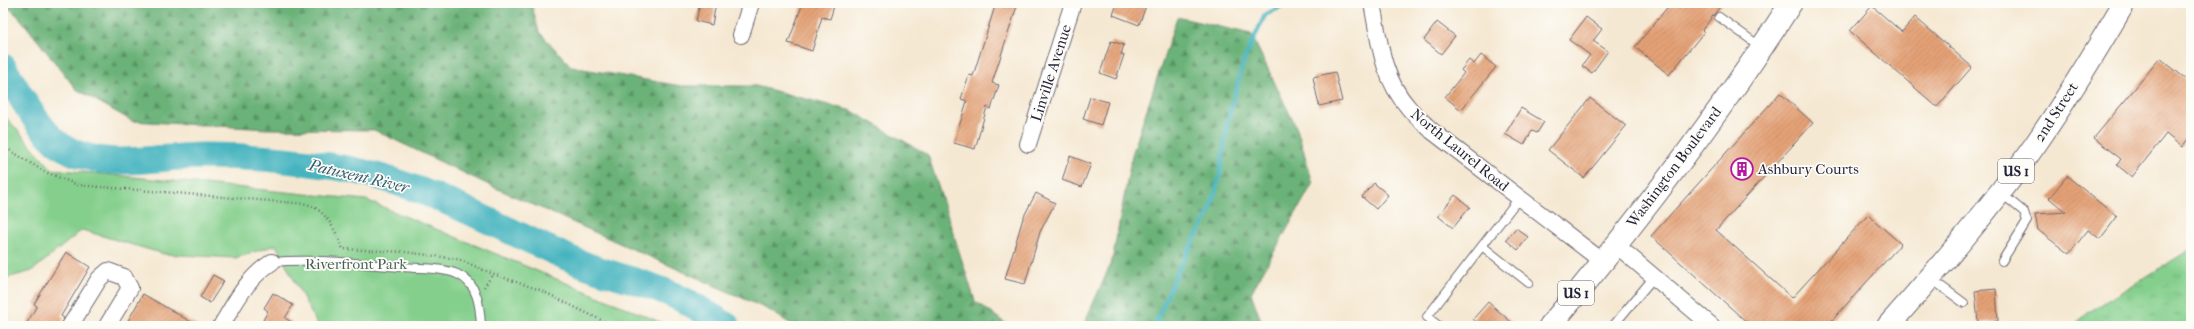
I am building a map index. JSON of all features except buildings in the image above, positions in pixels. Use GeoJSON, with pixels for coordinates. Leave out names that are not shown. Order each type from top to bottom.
{"type":"FeatureCollection","features":[{"type":"Feature","properties":{"kind":"main road","name":"Washington Boulevard"},"geometry":{"type":"LineString","coordinates":[[1554,325],[1680,162],[1762,47],[1791,3]]}},
{"type":"Feature","properties":{"kind":"main road","name":"2nd Street"},"geometry":{"type":"LineString","coordinates":[[1888,326],[2000,192],[2068,96],[2124,3]]}},
{"type":"Feature","properties":{"kind":"street"},"geometry":{"type":"LineString","coordinates":[[741,35],[751,3]]}},
{"type":"Feature","properties":{"kind":"street","name":"Linville Avenue"},"geometry":{"type":"LineString","coordinates":[[1028,144],[1074,3]]}},
{"type":"Feature","properties":{"kind":"street","name":"North Laurel Road"},"geometry":{"type":"LineString","coordinates":[[1372,3],[1386,70],[1394,88],[1407,107],[1432,131],[1519,198],[1609,253],[1654,277],[1712,326]]}},
{"type":"Feature","properties":{"kind":"street"},"geometry":{"type":"LineString","coordinates":[[222,326],[248,283],[257,272],[272,262]]}},
{"type":"Feature","properties":{"kind":"street"},"geometry":{"type":"LineString","coordinates":[[70,326],[99,279],[108,271],[124,277],[130,288],[107,326]]}},
{"type":"Feature","properties":{"kind":"lane"},"geometry":{"type":"LineString","coordinates":[[1719,18],[1762,47]]}},
{"type":"Feature","properties":{"kind":"lane"},"geometry":{"type":"LineString","coordinates":[[2000,192],[2024,212],[2027,220],[2002,261]]}},
{"type":"Feature","properties":{"kind":"lane"},"geometry":{"type":"LineString","coordinates":[[1439,326],[1426,317],[1519,198]]}},
{"type":"Feature","properties":{"kind":"lane"},"geometry":{"type":"LineString","coordinates":[[1482,246],[1529,283]]}},
{"type":"Feature","properties":{"kind":"lane"},"geometry":{"type":"LineString","coordinates":[[272,262],[289,260],[349,263],[438,270],[457,274],[469,284],[478,295],[481,326]]}},
{"type":"Feature","properties":{"kind":"lane"},"geometry":{"type":"LineString","coordinates":[[1613,326],[1654,277]]}},
{"type":"Feature","properties":{"kind":"lane"},"geometry":{"type":"LineString","coordinates":[[1929,277],[1964,304]]}},
{"type":"Feature","properties":{"kind":"path"},"geometry":{"type":"LineString","coordinates":[[3,146],[45,172],[78,185],[307,204],[318,208],[337,234],[344,249],[405,252],[458,259],[493,274],[540,290],[613,326]]}},
{"type":"Feature","properties":{"kind":"green space"},"geometry":{"type":"Polygon","coordinates":[[[3,3],[531,3],[539,32],[572,67],[681,86],[756,86],[852,111],[928,155],[975,301],[1009,326],[794,326],[769,310],[489,185],[374,130],[267,129],[132,121],[76,89],[19,17],[3,3]]]}},
{"type":"Feature","properties":{"kind":"green space"},"geometry":{"type":"Polygon","coordinates":[[[1177,17],[1251,34],[1297,129],[1313,183],[1251,293],[1263,326],[1083,326],[1112,261],[1132,155],[1177,17]]]}},
{"type":"Feature","properties":{"kind":"green space","name":"Riverfront Park"},"geometry":{"type":"Polygon","coordinates":[[[3,114],[52,169],[366,200],[670,326],[318,326],[276,245],[235,258],[164,254],[82,230],[32,271],[3,279],[3,114]]]}},
{"type":"Feature","properties":{"kind":"green space"},"geometry":{"type":"Polygon","coordinates":[[[2191,249],[2191,326],[2073,326],[2089,312],[2191,249]]]}},
{"type":"Feature","properties":{"kind":"waterway"},"geometry":{"type":"LineString","coordinates":[[1156,326],[1157,320],[1178,270],[1210,211],[1220,174],[1227,124],[1244,60],[1265,15],[1288,3]]}},
{"type":"Feature","properties":{"kind":"waterway","name":"Patuxent River"},"geometry":{"type":"LineString","coordinates":[[3,67],[37,121],[46,132],[63,147],[79,155],[114,161],[202,156],[250,157],[330,166],[363,172],[427,193],[580,263],[649,285],[671,294],[686,301],[727,326]]}},
{"type":"Feature","properties":{"kind":"place","name":"Ashbury Courts"},"geometry":{"type":"Point","coordinates":[1742,169]}}]}
